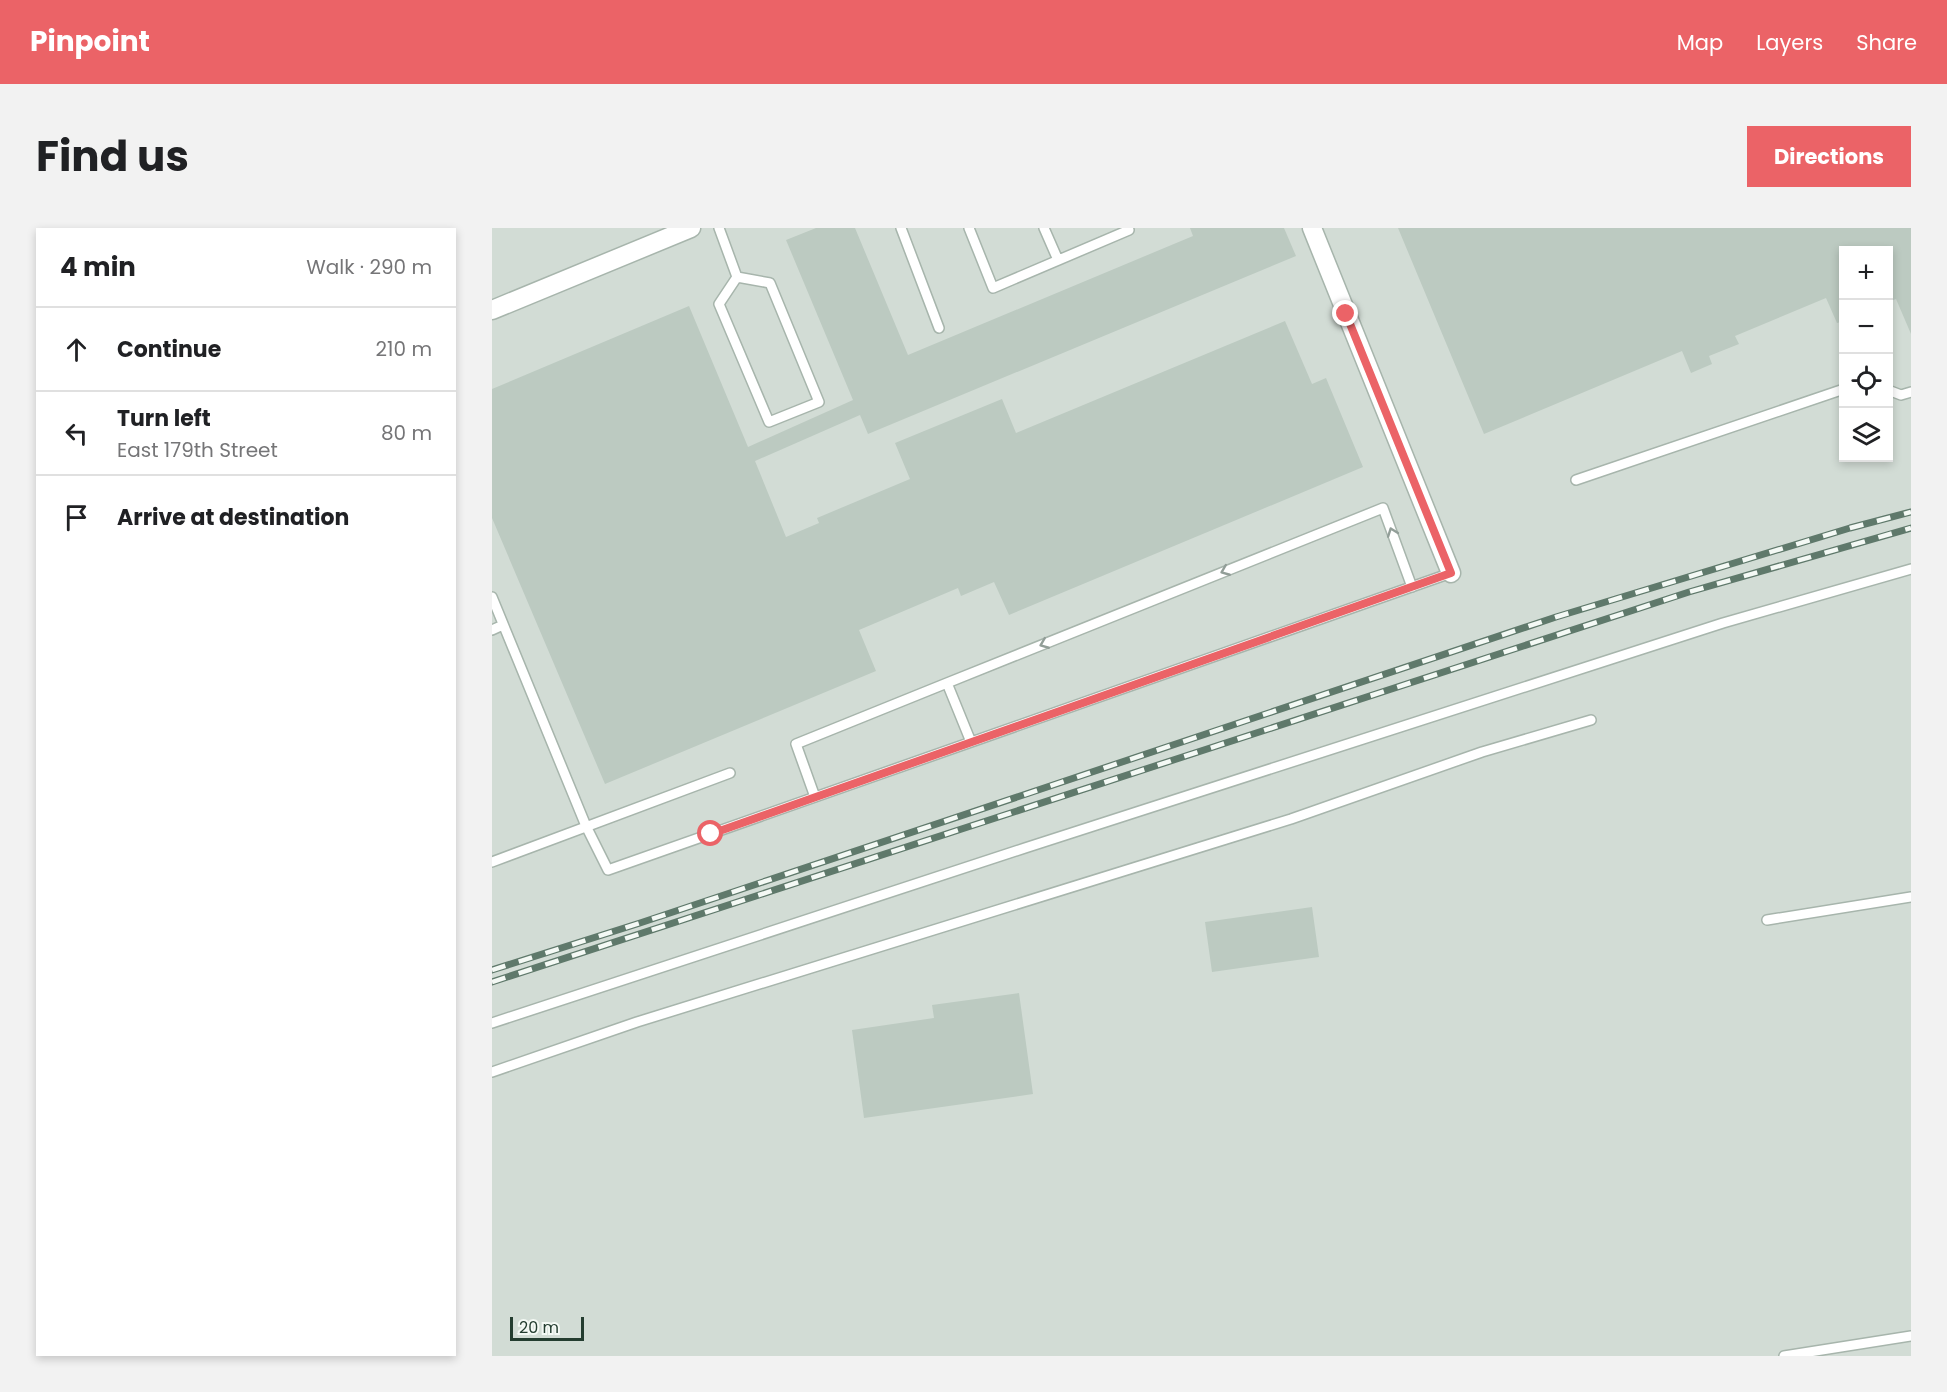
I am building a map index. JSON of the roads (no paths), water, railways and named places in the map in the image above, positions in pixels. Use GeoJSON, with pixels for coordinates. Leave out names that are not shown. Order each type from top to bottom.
{"type":"FeatureCollection","features":[{"type":"Feature","properties":{"kind":"street"},"geometry":{"type":"LineString","coordinates":[[492,310],[691,228]]}},
{"type":"Feature","properties":{"kind":"street"},"geometry":{"type":"LineString","coordinates":[[1312,228],[1451,573]]}},
{"type":"Feature","properties":{"kind":"lane"},"geometry":{"type":"LineString","coordinates":[[719,228],[737,277]]}},
{"type":"Feature","properties":{"kind":"lane"},"geometry":{"type":"LineString","coordinates":[[901,228],[939,328]]}},
{"type":"Feature","properties":{"kind":"lane"},"geometry":{"type":"LineString","coordinates":[[969,228],[993,288],[1129,230],[1128,228]]}},
{"type":"Feature","properties":{"kind":"lane"},"geometry":{"type":"LineString","coordinates":[[1044,228],[1059,260]]}},
{"type":"Feature","properties":{"kind":"lane"},"geometry":{"type":"LineString","coordinates":[[737,277],[770,284],[819,402],[769,422],[719,304],[737,277]]}},
{"type":"Feature","properties":{"kind":"lane"},"geometry":{"type":"LineString","coordinates":[[1576,480],[1839,392]]}},
{"type":"Feature","properties":{"kind":"lane"},"geometry":{"type":"LineString","coordinates":[[1893,392],[1901,395],[1911,392]]}},
{"type":"Feature","properties":{"kind":"lane"},"geometry":{"type":"LineString","coordinates":[[815,797],[796,744],[1383,508],[1412,586]]}},
{"type":"Feature","properties":{"kind":"lane"},"geometry":{"type":"LineString","coordinates":[[492,1023],[1610,659],[1723,623],[1911,569]]}},
{"type":"Feature","properties":{"kind":"lane"},"geometry":{"type":"LineString","coordinates":[[492,597],[586,826],[608,870],[1451,573]]}},
{"type":"Feature","properties":{"kind":"lane"},"geometry":{"type":"LineString","coordinates":[[492,630],[504,625]]}},
{"type":"Feature","properties":{"kind":"lane"},"geometry":{"type":"LineString","coordinates":[[947,683],[971,742]]}},
{"type":"Feature","properties":{"kind":"lane"},"geometry":{"type":"LineString","coordinates":[[492,1072],[648,1018],[1291,819],[1482,752],[1591,720]]}},
{"type":"Feature","properties":{"kind":"lane"},"geometry":{"type":"LineString","coordinates":[[492,862],[730,773]]}},
{"type":"Feature","properties":{"kind":"lane"},"geometry":{"type":"LineString","coordinates":[[1767,920],[1911,897]]}},
{"type":"Feature","properties":{"kind":"lane"},"geometry":{"type":"LineString","coordinates":[[1784,1356],[1911,1336]]}},
{"type":"Feature","properties":{"kind":"railway"},"geometry":{"type":"LineString","coordinates":[[492,970],[640,923],[1556,617],[1850,528],[1911,512]]}},
{"type":"Feature","properties":{"kind":"railway"},"geometry":{"type":"LineString","coordinates":[[492,982],[1689,592],[1911,528]]}}]}
